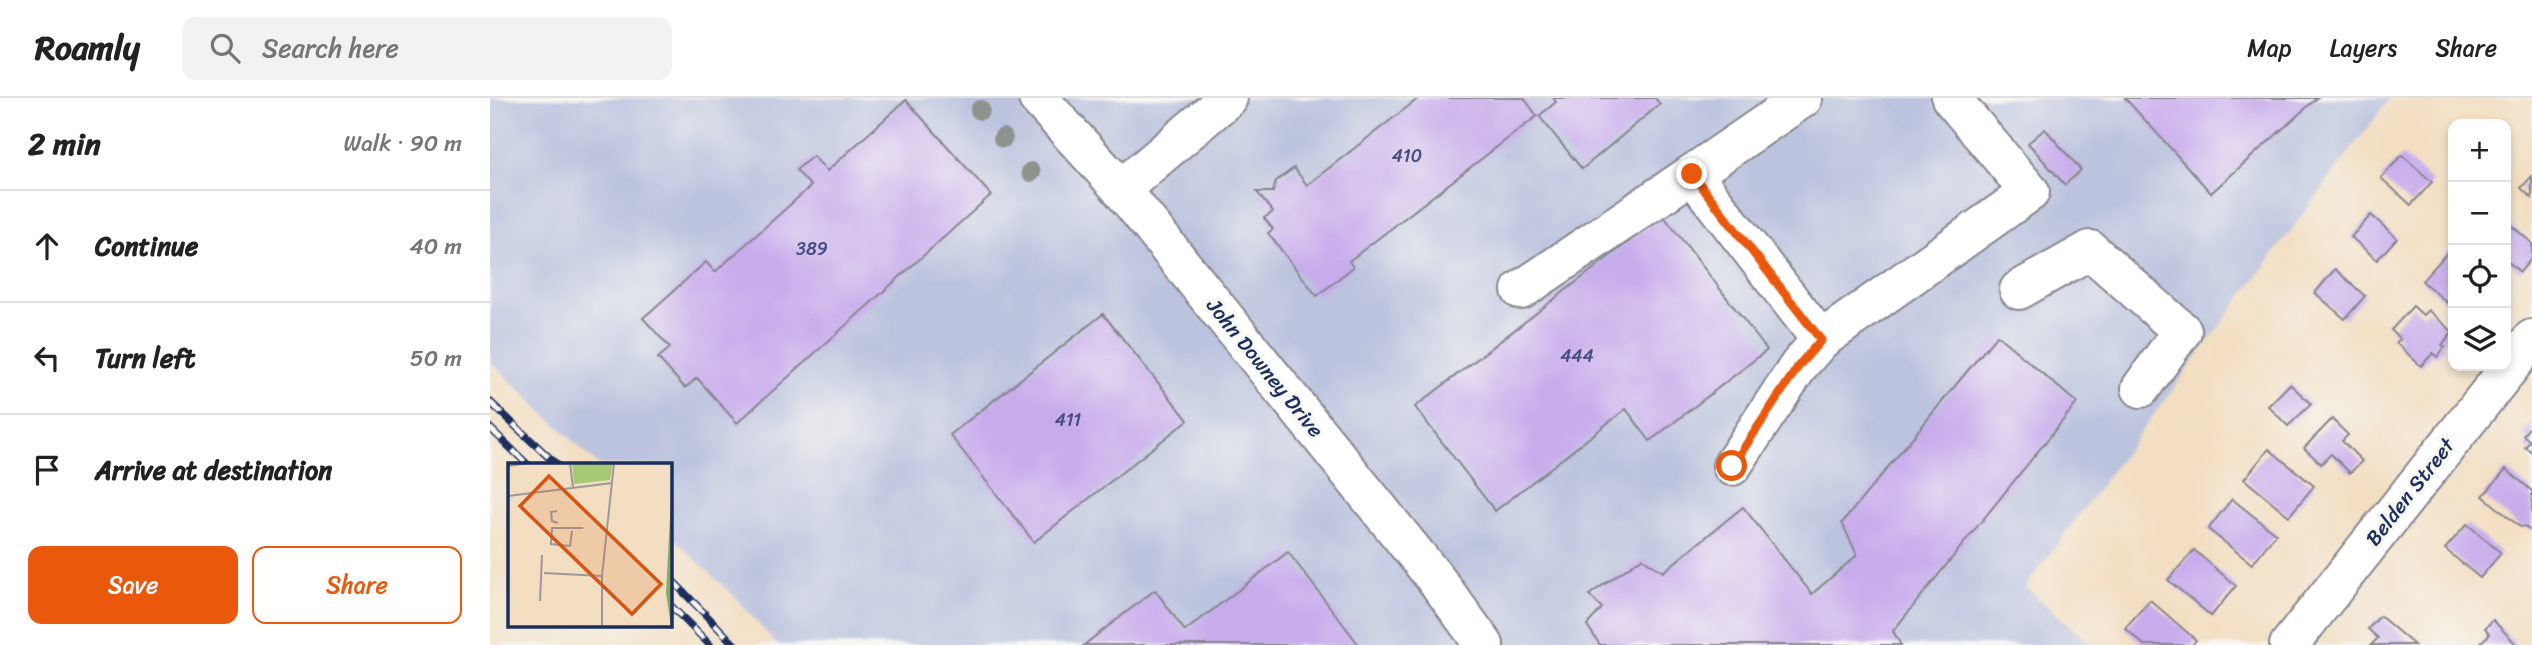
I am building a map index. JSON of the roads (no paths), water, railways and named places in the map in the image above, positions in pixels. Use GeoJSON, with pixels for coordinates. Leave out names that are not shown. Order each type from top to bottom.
{"type":"FeatureCollection","features":[{"type":"Feature","properties":{"kind":"street","name":"John Downey Drive"},"geometry":{"type":"LineString","coordinates":[[1038,98],[1121,189],[1438,582],[1484,645]]}},
{"type":"Feature","properties":{"kind":"street"},"geometry":{"type":"LineString","coordinates":[[1121,189],[1228,98]]}},
{"type":"Feature","properties":{"kind":"street"},"geometry":{"type":"LineString","coordinates":[[1521,290],[1802,98]]}},
{"type":"Feature","properties":{"kind":"street"},"geometry":{"type":"LineString","coordinates":[[1732,466],[1800,364],[1821,340],[2030,192],[1951,98]]}},
{"type":"Feature","properties":{"kind":"street"},"geometry":{"type":"LineString","coordinates":[[1692,174],[1821,340]]}},
{"type":"Feature","properties":{"kind":"street"},"geometry":{"type":"LineString","coordinates":[[2019,290],[2090,250],[2182,331],[2141,388]]}},
{"type":"Feature","properties":{"kind":"street","name":"Belden Street"},"geometry":{"type":"LineString","coordinates":[[2288,645],[2532,339]]}},
{"type":"Feature","properties":{"kind":"railway"},"geometry":{"type":"LineString","coordinates":[[490,402],[555,463]]}},
{"type":"Feature","properties":{"kind":"railway"},"geometry":{"type":"LineString","coordinates":[[490,428],[526,463]]}},
{"type":"Feature","properties":{"kind":"railway"},"geometry":{"type":"LineString","coordinates":[[672,580],[735,645]]}},
{"type":"Feature","properties":{"kind":"railway"},"geometry":{"type":"LineString","coordinates":[[672,607],[710,645]]}}]}
